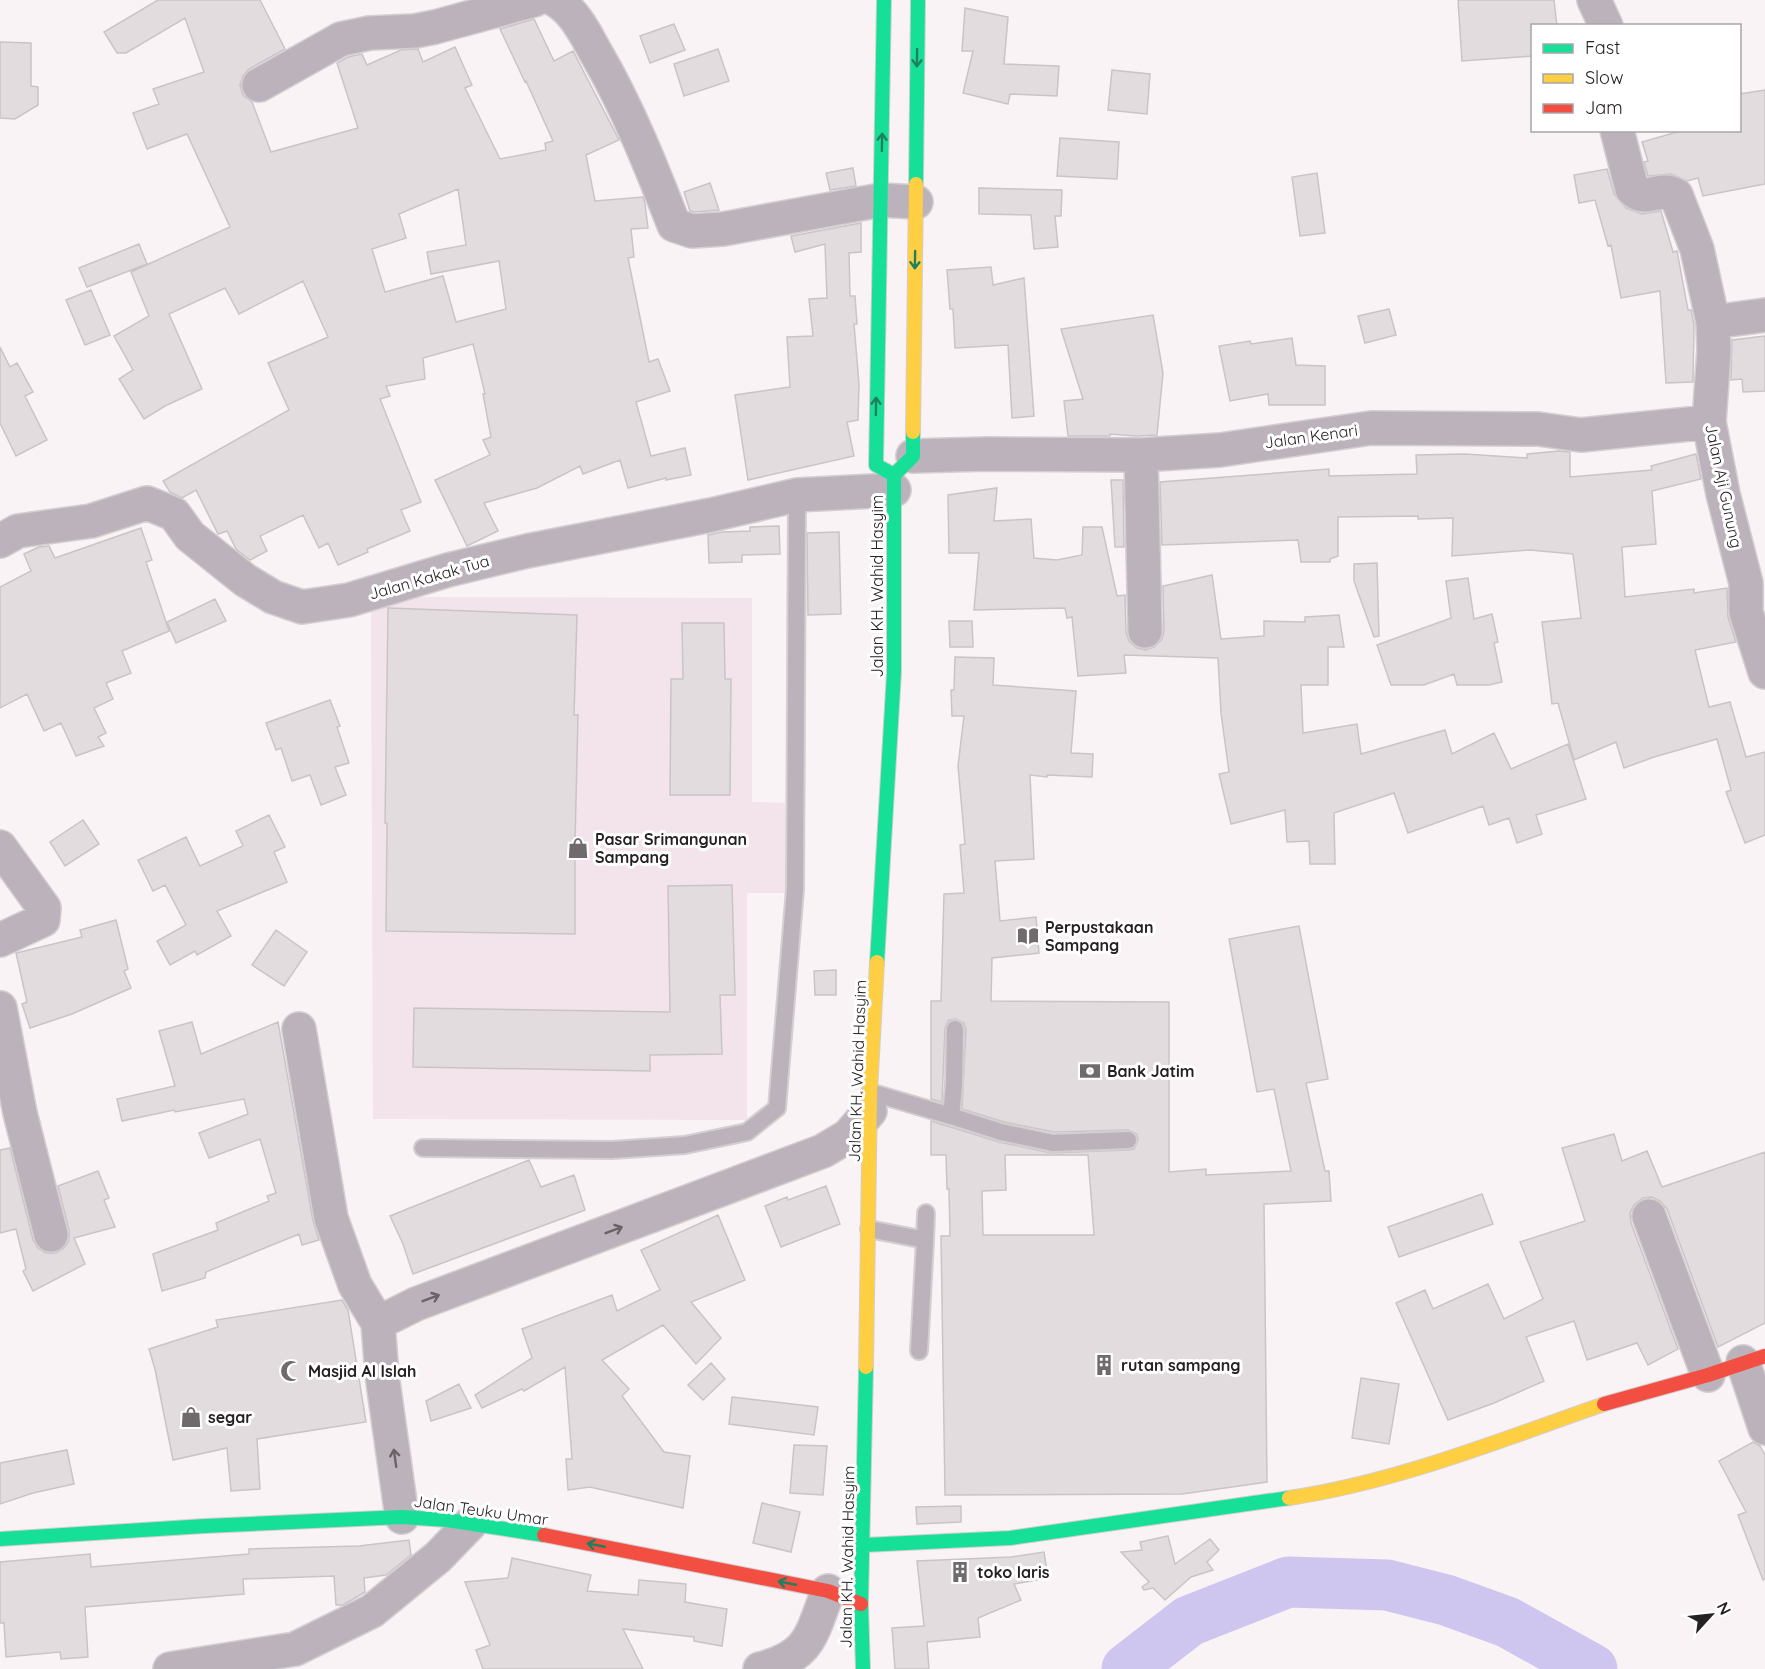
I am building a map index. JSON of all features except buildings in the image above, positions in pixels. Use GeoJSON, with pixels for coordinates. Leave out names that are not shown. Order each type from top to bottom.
{"type":"FeatureCollection","features":[{"type":"Feature","properties":{"kind":"main road","name":"Jalan KH. Wahid Hasyim"},"geometry":{"type":"LineString","coordinates":[[884,0],[876,465],[900,474]]}},
{"type":"Feature","properties":{"kind":"main road","name":"Jalan KH. Wahid Hasyim"},"geometry":{"type":"LineString","coordinates":[[863,1669],[861,1604],[864,1545],[870,1101],[894,672],[900,474],[916,202],[918,0]]}},
{"type":"Feature","properties":{"kind":"main road"},"geometry":{"type":"LineString","coordinates":[[864,1545],[1010,1538],[1314,1494],[1387,1477],[1470,1451],[1622,1397],[1708,1375],[1754,1359]]}},
{"type":"Feature","properties":{"kind":"main road","name":"Jalan Teuku Umar"},"geometry":{"type":"LineString","coordinates":[[0,1539],[402,1516],[518,1530],[836,1593],[861,1604]]}},
{"type":"Feature","properties":{"kind":"street"},"geometry":{"type":"LineString","coordinates":[[259,85],[341,39],[370,33],[415,31],[435,27],[534,0]]}},
{"type":"Feature","properties":{"kind":"street"},"geometry":{"type":"LineString","coordinates":[[555,0],[564,5],[584,32],[624,104],[674,225],[692,231],[723,229],[881,200],[916,202]]}},
{"type":"Feature","properties":{"kind":"street"},"geometry":{"type":"LineString","coordinates":[[1594,0],[1605,24]]}},
{"type":"Feature","properties":{"kind":"street","name":"Jalan Aji Gunung"},"geometry":{"type":"LineString","coordinates":[[1618,132],[1632,189],[1637,195],[1645,196],[1669,191],[1676,195],[1697,249],[1713,322],[1714,351],[1709,422],[1723,494],[1746,582],[1746,612],[1765,672]]}},
{"type":"Feature","properties":{"kind":"street"},"geometry":{"type":"LineString","coordinates":[[1713,322],[1765,315]]}},
{"type":"Feature","properties":{"kind":"street","name":"Jalan Kenari"},"geometry":{"type":"LineString","coordinates":[[900,474],[987,454],[1141,455],[1220,450],[1371,428],[1538,429],[1581,435],[1709,422]]}},
{"type":"Feature","properties":{"kind":"street"},"geometry":{"type":"LineString","coordinates":[[1141,455],[1145,631]]}},
{"type":"Feature","properties":{"kind":"street","name":"Jalan Kakak Tua"},"geometry":{"type":"LineString","coordinates":[[0,541],[18,531],[91,521],[147,503],[174,514],[190,536],[244,580],[273,597],[302,607],[349,600],[448,570],[528,551],[711,515],[900,474]]}},
{"type":"Feature","properties":{"kind":"street"},"geometry":{"type":"LineString","coordinates":[[0,847],[44,908],[43,920],[0,940]]}},
{"type":"Feature","properties":{"kind":"street"},"geometry":{"type":"LineString","coordinates":[[0,1008],[20,1113],[51,1235]]}},
{"type":"Feature","properties":{"kind":"street"},"geometry":{"type":"LineString","coordinates":[[299,1029],[331,1218],[355,1285],[378,1323],[382,1375],[402,1516]]}},
{"type":"Feature","properties":{"kind":"street"},"geometry":{"type":"LineString","coordinates":[[378,1323],[416,1304],[823,1151],[848,1136],[870,1101]]}},
{"type":"Feature","properties":{"kind":"street"},"geometry":{"type":"LineString","coordinates":[[823,1151],[837,1155],[849,1163],[860,1174],[870,1195]]}},
{"type":"Feature","properties":{"kind":"street"},"geometry":{"type":"LineString","coordinates":[[1649,1216],[1708,1375]]}},
{"type":"Feature","properties":{"kind":"street"},"geometry":{"type":"LineString","coordinates":[[1754,1359],[1765,1428]]}},
{"type":"Feature","properties":{"kind":"street"},"geometry":{"type":"LineString","coordinates":[[170,1669],[296,1649],[372,1611],[438,1557],[471,1523]]}},
{"type":"Feature","properties":{"kind":"street"},"geometry":{"type":"LineString","coordinates":[[760,1669],[780,1664],[802,1651],[836,1593]]}},
{"type":"Feature","properties":{"kind":"lane"},"geometry":{"type":"LineString","coordinates":[[423,1148],[612,1150],[685,1145],[747,1132],[777,1108],[795,889],[797,495]]}},
{"type":"Feature","properties":{"kind":"lane"},"geometry":{"type":"LineString","coordinates":[[951,1116],[955,1029]]}},
{"type":"Feature","properties":{"kind":"lane"},"geometry":{"type":"LineString","coordinates":[[870,1101],[951,1116],[1001,1132],[1053,1143],[1128,1140]]}},
{"type":"Feature","properties":{"kind":"lane"},"geometry":{"type":"LineString","coordinates":[[919,1351],[926,1213]]}},
{"type":"Feature","properties":{"kind":"lane"},"geometry":{"type":"LineString","coordinates":[[869,1229],[925,1240]]}},
{"type":"Feature","properties":{"kind":"shaded area","name":"Pasar Srimangunan Sampang"},"geometry":{"type":"Polygon","coordinates":[[[371,597],[752,598],[752,802],[785,803],[785,893],[747,893],[747,1120],[373,1119],[371,597]]]}},
{"type":"Feature","properties":{"kind":"waterway"},"geometry":{"type":"LineString","coordinates":[[1127,1669],[1189,1621],[1288,1582],[1387,1585],[1446,1600],[1507,1622],[1592,1669]]}},
{"type":"Feature","properties":{"kind":"traffic: fast"},"geometry":{"type":"LineString","coordinates":[[884,0],[876,465],[894,475]]}},
{"type":"Feature","properties":{"kind":"traffic: fast"},"geometry":{"type":"LineString","coordinates":[[916,184],[918,0]]}},
{"type":"Feature","properties":{"kind":"traffic: fast"},"geometry":{"type":"LineString","coordinates":[[877,962],[894,672],[894,475],[913,456],[913,432]]}},
{"type":"Feature","properties":{"kind":"traffic: fast"},"geometry":{"type":"LineString","coordinates":[[863,1669],[861,1604],[866,1367]]}},
{"type":"Feature","properties":{"kind":"traffic: fast"},"geometry":{"type":"LineString","coordinates":[[864,1545],[1010,1538],[1289,1498]]}},
{"type":"Feature","properties":{"kind":"traffic: fast"},"geometry":{"type":"LineString","coordinates":[[0,1539],[402,1517],[447,1520],[544,1535]]}},
{"type":"Feature","properties":{"kind":"traffic: slow"},"geometry":{"type":"LineString","coordinates":[[913,432],[916,184]]}},
{"type":"Feature","properties":{"kind":"traffic: slow"},"geometry":{"type":"LineString","coordinates":[[866,1367],[870,1092],[877,962]]}},
{"type":"Feature","properties":{"kind":"traffic: slow"},"geometry":{"type":"LineString","coordinates":[[1289,1498],[1329,1491],[1409,1471],[1604,1404]]}},
{"type":"Feature","properties":{"kind":"traffic: jam"},"geometry":{"type":"LineString","coordinates":[[1604,1404],[1708,1375],[1765,1356]]}},
{"type":"Feature","properties":{"kind":"traffic: jam"},"geometry":{"type":"LineString","coordinates":[[544,1535],[828,1591],[861,1604]]}},
{"type":"Feature","properties":{"kind":"place","name":"Pasar Srimangunan Sampang"},"geometry":{"type":"Point","coordinates":[578,848]}},
{"type":"Feature","properties":{"kind":"place","name":"Perpustakaan Sampang"},"geometry":{"type":"Point","coordinates":[1028,936]}},
{"type":"Feature","properties":{"kind":"place","name":"Bank Jatim"},"geometry":{"type":"Point","coordinates":[1090,1071]}},
{"type":"Feature","properties":{"kind":"place","name":"rutan sampang"},"geometry":{"type":"Point","coordinates":[1104,1365]}},
{"type":"Feature","properties":{"kind":"place","name":"Masjid Al Islah"},"geometry":{"type":"Point","coordinates":[291,1371]}},
{"type":"Feature","properties":{"kind":"place","name":"segar"},"geometry":{"type":"Point","coordinates":[191,1417]}},
{"type":"Feature","properties":{"kind":"place","name":"toko laris"},"geometry":{"type":"Point","coordinates":[960,1572]}}]}
